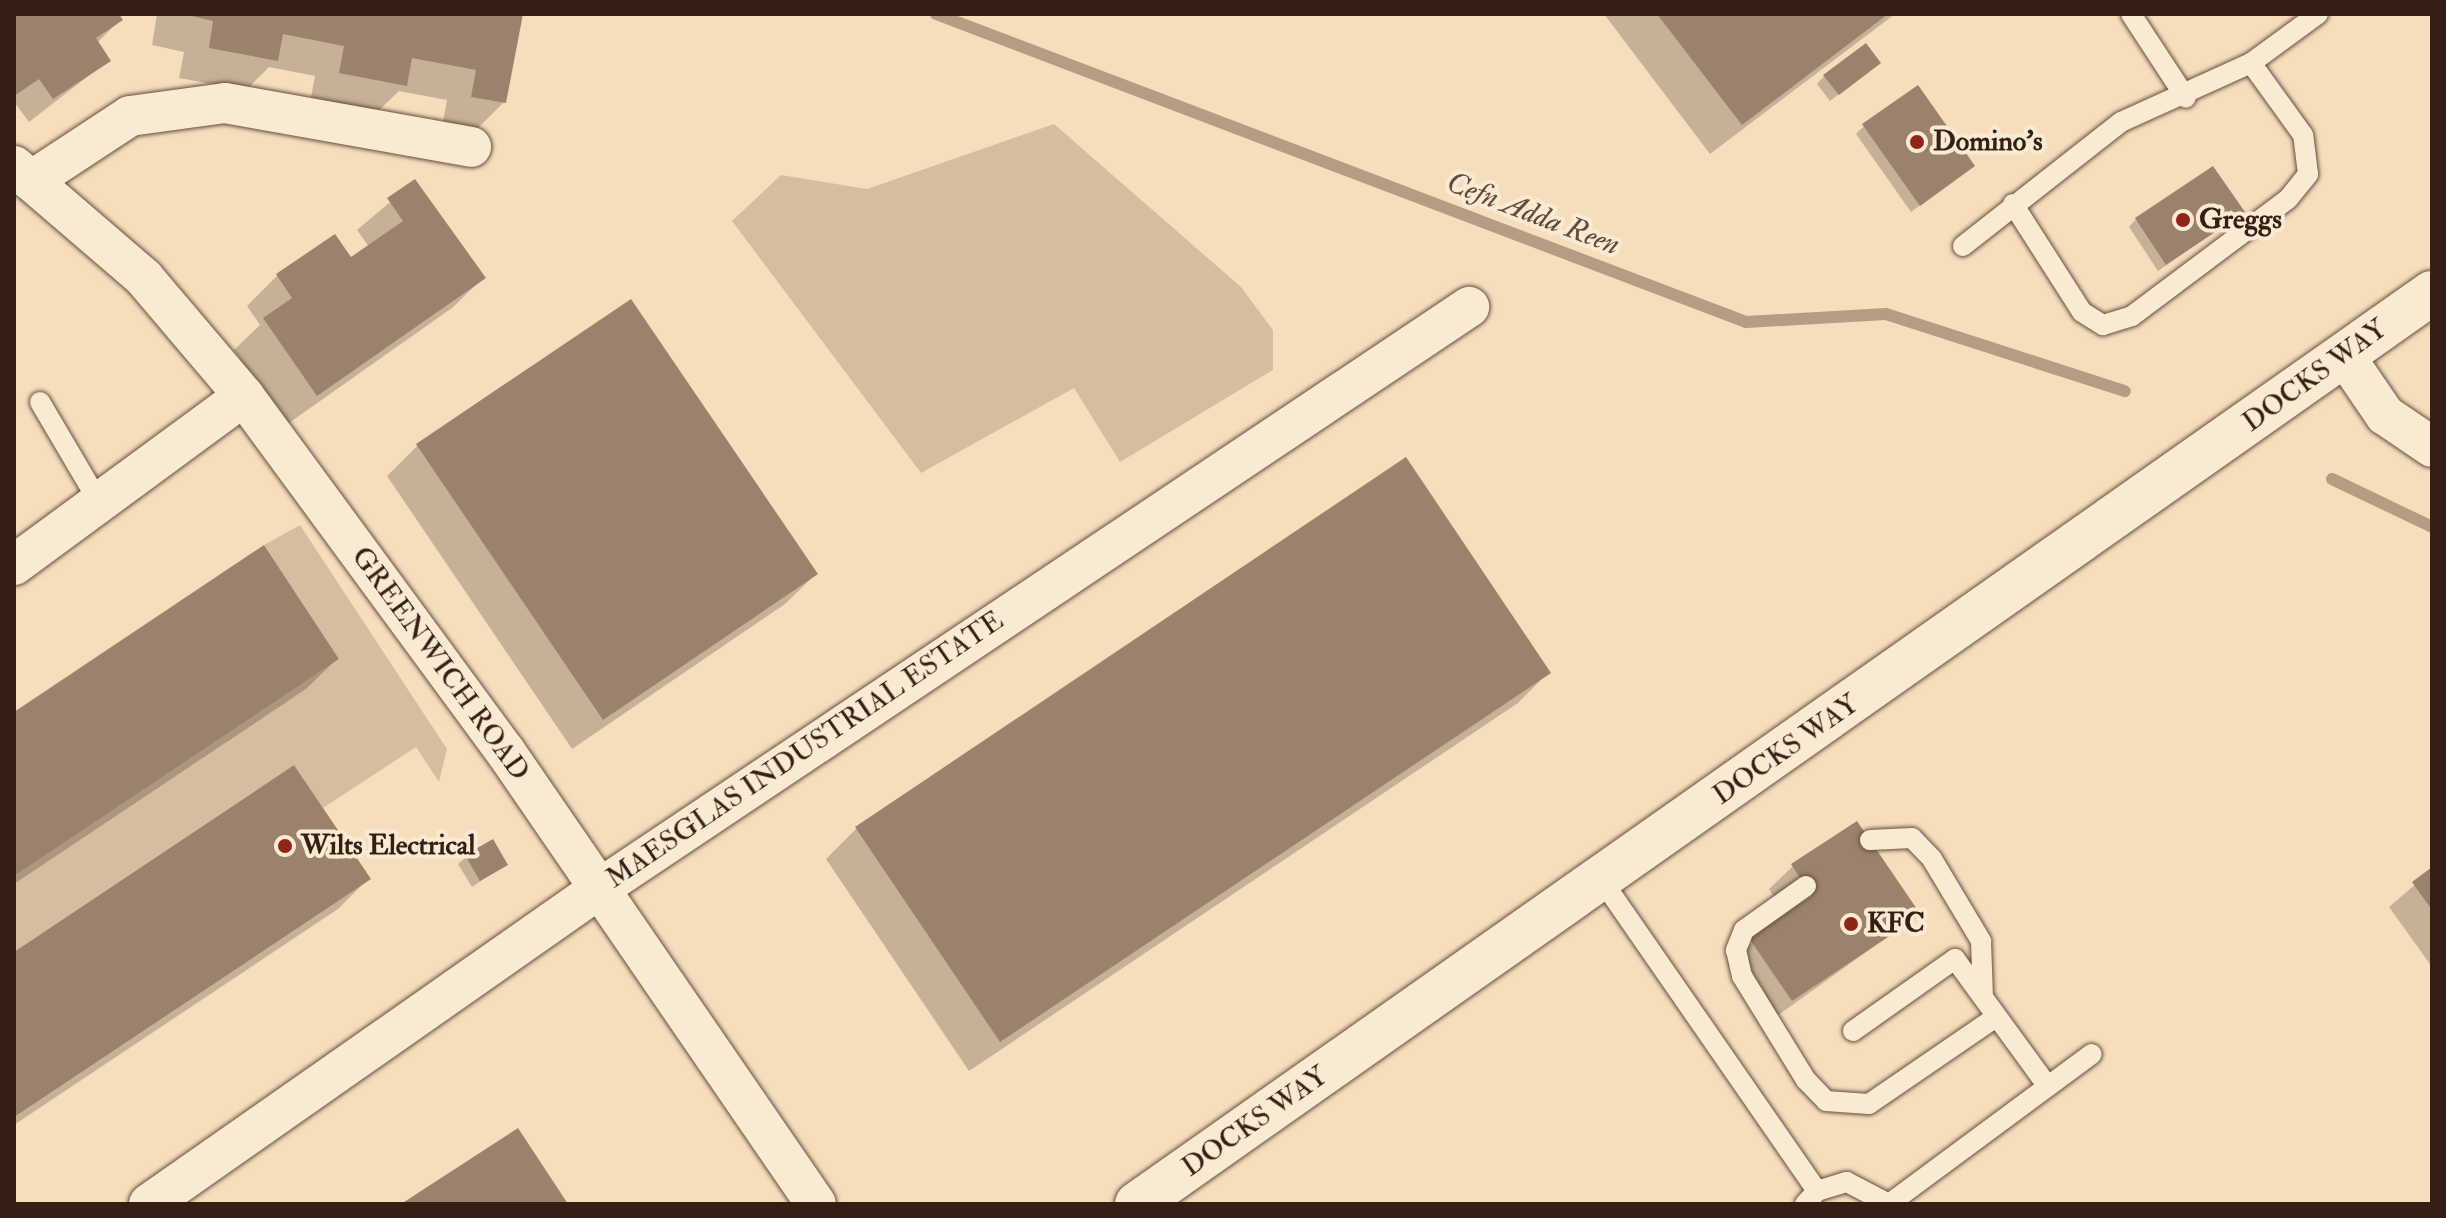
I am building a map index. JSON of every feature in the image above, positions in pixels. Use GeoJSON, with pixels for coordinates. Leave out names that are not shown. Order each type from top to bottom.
{"type":"FeatureCollection","features":[{"type":"Feature","properties":{"kind":"street"},"geometry":{"type":"LineString","coordinates":[[22,174],[130,116],[225,103],[471,147]]}},
{"type":"Feature","properties":{"kind":"street","name":"GREENWICH ROAD"},"geometry":{"type":"LineString","coordinates":[[22,174],[144,278],[244,396],[599,889],[816,1204]]}},
{"type":"Feature","properties":{"kind":"street","name":"DOCKS WAY"},"geometry":{"type":"LineString","coordinates":[[1137,1204],[2432,293]]}},
{"type":"Feature","properties":{"kind":"street","name":"MAESGLAS INDUSTRIAL ESTATE"},"geometry":{"type":"LineString","coordinates":[[149,1204],[599,889],[1469,307]]}},
{"type":"Feature","properties":{"kind":"street"},"geometry":{"type":"LineString","coordinates":[[2344,355],[2385,415],[2432,447]]}},
{"type":"Feature","properties":{"kind":"street"},"geometry":{"type":"LineString","coordinates":[[14,565],[244,396]]}},
{"type":"Feature","properties":{"kind":"lane"},"geometry":{"type":"LineString","coordinates":[[2131,14],[2186,98]]}},
{"type":"Feature","properties":{"kind":"lane"},"geometry":{"type":"LineString","coordinates":[[1963,246],[2121,122],[2186,98],[2251,63],[2318,14]]}},
{"type":"Feature","properties":{"kind":"lane"},"geometry":{"type":"LineString","coordinates":[[2013,204],[2082,312],[2103,325],[2132,316],[2288,199],[2308,174],[2303,135],[2251,63]]}},
{"type":"Feature","properties":{"kind":"lane"},"geometry":{"type":"LineString","coordinates":[[40,402],[99,502]]}},
{"type":"Feature","properties":{"kind":"lane"},"geometry":{"type":"LineString","coordinates":[[1870,840],[1912,838],[1932,859],[1981,941],[1983,999]]}},
{"type":"Feature","properties":{"kind":"lane"},"geometry":{"type":"LineString","coordinates":[[1601,879],[1811,1197],[1864,1185],[1889,1204],[2092,1054]]}},
{"type":"Feature","properties":{"kind":"lane"},"geometry":{"type":"LineString","coordinates":[[1806,886],[1744,930],[1736,950],[1742,976],[1806,1080],[1826,1101],[1869,1104],[1996,1017]]}},
{"type":"Feature","properties":{"kind":"lane"},"geometry":{"type":"LineString","coordinates":[[1853,1031],[1955,959],[2047,1085]]}},
{"type":"Feature","properties":{"kind":"shaded area"},"geometry":{"type":"Polygon","coordinates":[[[1054,124],[1241,287],[1273,330],[1273,370],[1120,462],[1074,388],[921,473],[732,221],[781,175],[867,189],[1054,124]]]}},
{"type":"Feature","properties":{"kind":"shaded area"},"geometry":{"type":"Polygon","coordinates":[[[300,525],[447,749],[439,782],[416,747],[323,808],[294,765],[14,952],[14,876],[339,659],[264,545],[300,525]]]}},
{"type":"Feature","properties":{"kind":"building"},"geometry":{"type":"Polygon","coordinates":[[[14,14],[119,14],[123,20],[96,38],[111,61],[53,99],[39,79],[14,96],[14,14]]]}},
{"type":"Feature","properties":{"kind":"building"},"geometry":{"type":"Polygon","coordinates":[[[183,14],[523,14],[506,103],[471,97],[476,70],[412,58],[407,86],[339,73],[344,46],[283,34],[278,61],[209,48],[213,21],[183,14]]]}},
{"type":"Feature","properties":{"kind":"building"},"geometry":{"type":"Polygon","coordinates":[[[1657,14],[1888,14],[1742,125],[1657,14]]]}},
{"type":"Feature","properties":{"kind":"building"},"geometry":{"type":"Polygon","coordinates":[[[1866,43],[1881,63],[1839,95],[1823,75],[1866,43]]]}},
{"type":"Feature","properties":{"kind":"building"},"geometry":{"type":"Polygon","coordinates":[[[1918,85],[1975,166],[1920,206],[1862,124],[1918,85]]]}},
{"type":"Feature","properties":{"kind":"building"},"geometry":{"type":"Polygon","coordinates":[[[2213,166],[2245,212],[2166,265],[2135,218],[2213,166]]]}},
{"type":"Feature","properties":{"kind":"building"},"geometry":{"type":"Polygon","coordinates":[[[415,179],[486,278],[317,396],[263,318],[292,298],[276,274],[335,234],[351,257],[403,221],[387,198],[415,179]]]}},
{"type":"Feature","properties":{"kind":"building"},"geometry":{"type":"Polygon","coordinates":[[[631,299],[818,574],[603,720],[416,444],[631,299]]]}},
{"type":"Feature","properties":{"kind":"building"},"geometry":{"type":"Polygon","coordinates":[[[1406,457],[1551,673],[1000,1042],[855,827],[1406,457]]]}},
{"type":"Feature","properties":{"kind":"building"},"geometry":{"type":"Polygon","coordinates":[[[264,545],[339,659],[14,876],[14,712],[264,545]]]}},
{"type":"Feature","properties":{"kind":"building"},"geometry":{"type":"Polygon","coordinates":[[[294,765],[371,879],[14,1117],[14,952],[294,765]]]}},
{"type":"Feature","properties":{"kind":"building"},"geometry":{"type":"Polygon","coordinates":[[[1857,821],[1921,915],[1792,1001],[1749,938],[1812,896],[1791,864],[1857,821]]]}},
{"type":"Feature","properties":{"kind":"building"},"geometry":{"type":"Polygon","coordinates":[[[493,839],[508,865],[480,881],[465,855],[493,839]]]}},
{"type":"Feature","properties":{"kind":"building"},"geometry":{"type":"Polygon","coordinates":[[[2432,867],[2432,910],[2412,882],[2432,867]]]}},
{"type":"Feature","properties":{"kind":"building"},"geometry":{"type":"Polygon","coordinates":[[[518,1128],[568,1204],[401,1204],[518,1128]]]}},
{"type":"Feature","properties":{"kind":"waterway","name":"Cefn Adda Reen"},"geometry":{"type":"LineString","coordinates":[[936,14],[1746,322],[1886,314],[2125,391]]}},
{"type":"Feature","properties":{"kind":"waterway"},"geometry":{"type":"LineString","coordinates":[[2332,479],[2432,527]]}},
{"type":"Feature","properties":{"kind":"place","name":"Domino's"},"geometry":{"type":"Point","coordinates":[1917,142]}},
{"type":"Feature","properties":{"kind":"place","name":"Greggs"},"geometry":{"type":"Point","coordinates":[2183,220]}},
{"type":"Feature","properties":{"kind":"place","name":"Wilts Electrical"},"geometry":{"type":"Point","coordinates":[285,846]}},
{"type":"Feature","properties":{"kind":"place","name":"KFC"},"geometry":{"type":"Point","coordinates":[1851,924]}}]}
